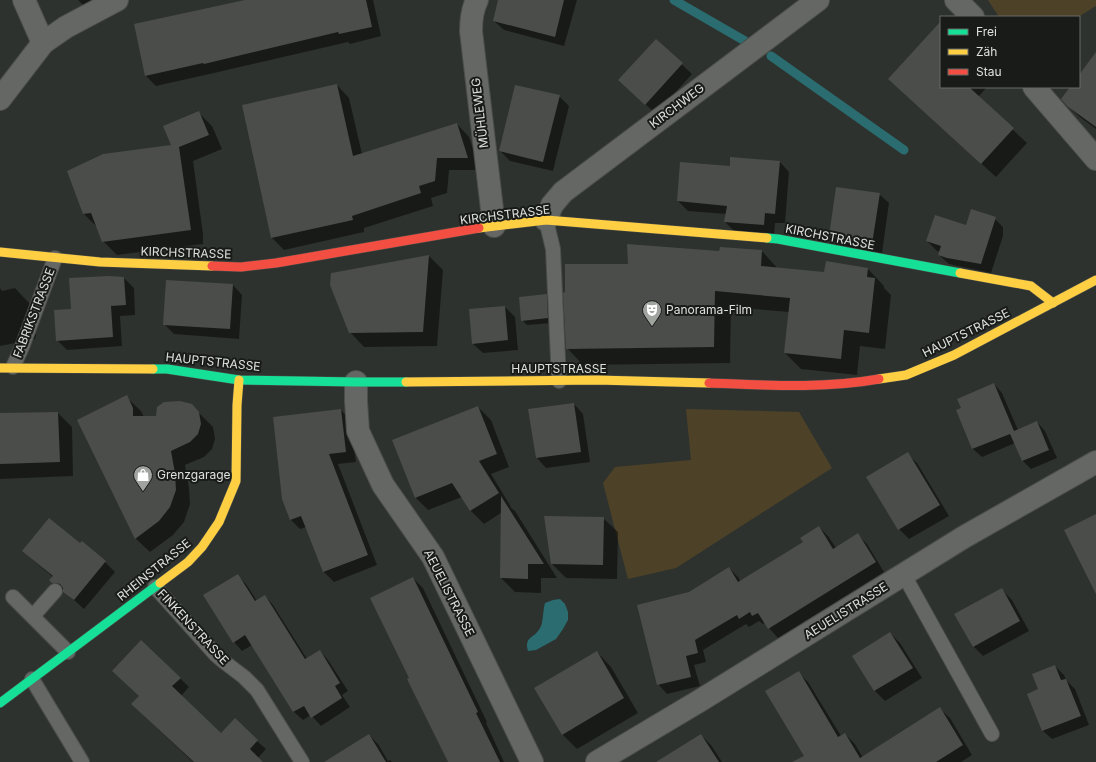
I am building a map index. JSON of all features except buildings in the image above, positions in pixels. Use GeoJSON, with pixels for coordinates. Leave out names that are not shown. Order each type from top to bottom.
{"type":"FeatureCollection","features":[{"type":"Feature","properties":{"kind":"main road","name":"KIRCHSTRASSE"},"geometry":{"type":"LineString","coordinates":[[0,252],[100,262],[241,267],[276,263],[494,226],[546,220],[778,239],[1031,286],[1053,303]]}},
{"type":"Feature","properties":{"kind":"main road","name":"HAUPTSTRASSE"},"geometry":{"type":"LineString","coordinates":[[7,367],[167,369],[239,380],[356,382],[597,380],[807,386],[858,383],[906,375],[954,356],[1096,280]]}},
{"type":"Feature","properties":{"kind":"main road","name":"RHEINSTRASSE"},"geometry":{"type":"LineString","coordinates":[[0,703],[188,562],[202,547],[219,522],[236,482],[237,405],[239,380]]}},
{"type":"Feature","properties":{"kind":"street"},"geometry":{"type":"LineString","coordinates":[[24,0],[43,43]]}},
{"type":"Feature","properties":{"kind":"street"},"geometry":{"type":"LineString","coordinates":[[0,99],[43,43],[66,26],[116,0]]}},
{"type":"Feature","properties":{"kind":"street","name":"MÜHLEWEG"},"geometry":{"type":"LineString","coordinates":[[477,0],[471,19],[471,31],[494,226]]}},
{"type":"Feature","properties":{"kind":"street","name":"KIRCHWEG"},"geometry":{"type":"LineString","coordinates":[[546,220],[552,205],[563,192],[818,0]]}},
{"type":"Feature","properties":{"kind":"street"},"geometry":{"type":"LineString","coordinates":[[956,0],[972,16]]}},
{"type":"Feature","properties":{"kind":"street"},"geometry":{"type":"LineString","coordinates":[[1035,88],[1096,159]]}},
{"type":"Feature","properties":{"kind":"street","name":"AEUELISTRASSE"},"geometry":{"type":"LineString","coordinates":[[356,382],[358,431],[374,466],[383,485],[433,557],[532,762]]}},
{"type":"Feature","properties":{"kind":"street","name":"AEUELISTRASSE"},"geometry":{"type":"LineString","coordinates":[[597,762],[964,537],[1096,462]]}},
{"type":"Feature","properties":{"kind":"lane"},"geometry":{"type":"LineString","coordinates":[[546,220],[553,249],[559,381]]}},
{"type":"Feature","properties":{"kind":"lane","name":"FABRIKSTRASSE"},"geometry":{"type":"LineString","coordinates":[[7,367],[22,347],[55,258]]}},
{"type":"Feature","properties":{"kind":"lane"},"geometry":{"type":"LineString","coordinates":[[904,575],[992,734]]}},
{"type":"Feature","properties":{"kind":"lane","name":"FINKENSTRASSE"},"geometry":{"type":"LineString","coordinates":[[155,587],[216,654],[257,690],[302,762]]}},
{"type":"Feature","properties":{"kind":"lane"},"geometry":{"type":"LineString","coordinates":[[33,616],[55,591]]}},
{"type":"Feature","properties":{"kind":"lane"},"geometry":{"type":"LineString","coordinates":[[13,596],[68,652]]}},
{"type":"Feature","properties":{"kind":"lane"},"geometry":{"type":"LineString","coordinates":[[32,679],[82,762]]}},
{"type":"Feature","properties":{"kind":"shaded area"},"geometry":{"type":"Polygon","coordinates":[[[988,0],[1096,0],[1096,6],[1080,16],[998,16],[988,0]]]}},
{"type":"Feature","properties":{"kind":"shaded area"},"geometry":{"type":"Polygon","coordinates":[[[686,409],[799,412],[832,468],[676,568],[628,579],[603,483],[615,467],[691,460],[686,409]]]}},
{"type":"Feature","properties":{"kind":"water"},"geometry":{"type":"Polygon","coordinates":[[[560,599],[565,604],[568,612],[568,620],[563,629],[556,639],[536,650],[528,651],[528,640],[538,632],[541,626],[545,603],[560,599]]]}},
{"type":"Feature","properties":{"kind":"waterway"},"geometry":{"type":"LineString","coordinates":[[674,0],[745,41]]}},
{"type":"Feature","properties":{"kind":"waterway"},"geometry":{"type":"LineString","coordinates":[[771,56],[904,150]]}},
{"type":"Feature","properties":{"kind":"traffic: fast"},"geometry":{"type":"LineString","coordinates":[[767,238],[960,273]]}},
{"type":"Feature","properties":{"kind":"traffic: fast"},"geometry":{"type":"LineString","coordinates":[[153,369],[167,369],[239,380],[406,382]]}},
{"type":"Feature","properties":{"kind":"traffic: fast"},"geometry":{"type":"LineString","coordinates":[[0,703],[160,583]]}},
{"type":"Feature","properties":{"kind":"traffic: slow"},"geometry":{"type":"LineString","coordinates":[[479,228],[546,220],[767,238]]}},
{"type":"Feature","properties":{"kind":"traffic: slow"},"geometry":{"type":"LineString","coordinates":[[0,252],[100,262],[212,266]]}},
{"type":"Feature","properties":{"kind":"traffic: slow"},"geometry":{"type":"LineString","coordinates":[[960,273],[1031,286],[1053,303]]}},
{"type":"Feature","properties":{"kind":"traffic: slow"},"geometry":{"type":"LineString","coordinates":[[879,379],[906,375],[954,355],[1096,280]]}},
{"type":"Feature","properties":{"kind":"traffic: slow"},"geometry":{"type":"LineString","coordinates":[[0,368],[153,369]]}},
{"type":"Feature","properties":{"kind":"traffic: slow"},"geometry":{"type":"LineString","coordinates":[[160,583],[188,562],[202,547],[219,522],[236,481],[237,405],[239,380]]}},
{"type":"Feature","properties":{"kind":"traffic: slow"},"geometry":{"type":"LineString","coordinates":[[406,382],[597,380],[709,383]]}},
{"type":"Feature","properties":{"kind":"traffic: jam"},"geometry":{"type":"LineString","coordinates":[[212,266],[241,267],[276,263],[479,228]]}},
{"type":"Feature","properties":{"kind":"traffic: jam"},"geometry":{"type":"LineString","coordinates":[[709,383],[816,385],[879,379]]}},
{"type":"Feature","properties":{"kind":"place","name":"Panorama-Film"},"geometry":{"type":"Point","coordinates":[652,327]}},
{"type":"Feature","properties":{"kind":"place","name":"Grenzgarage"},"geometry":{"type":"Point","coordinates":[143,492]}}]}
